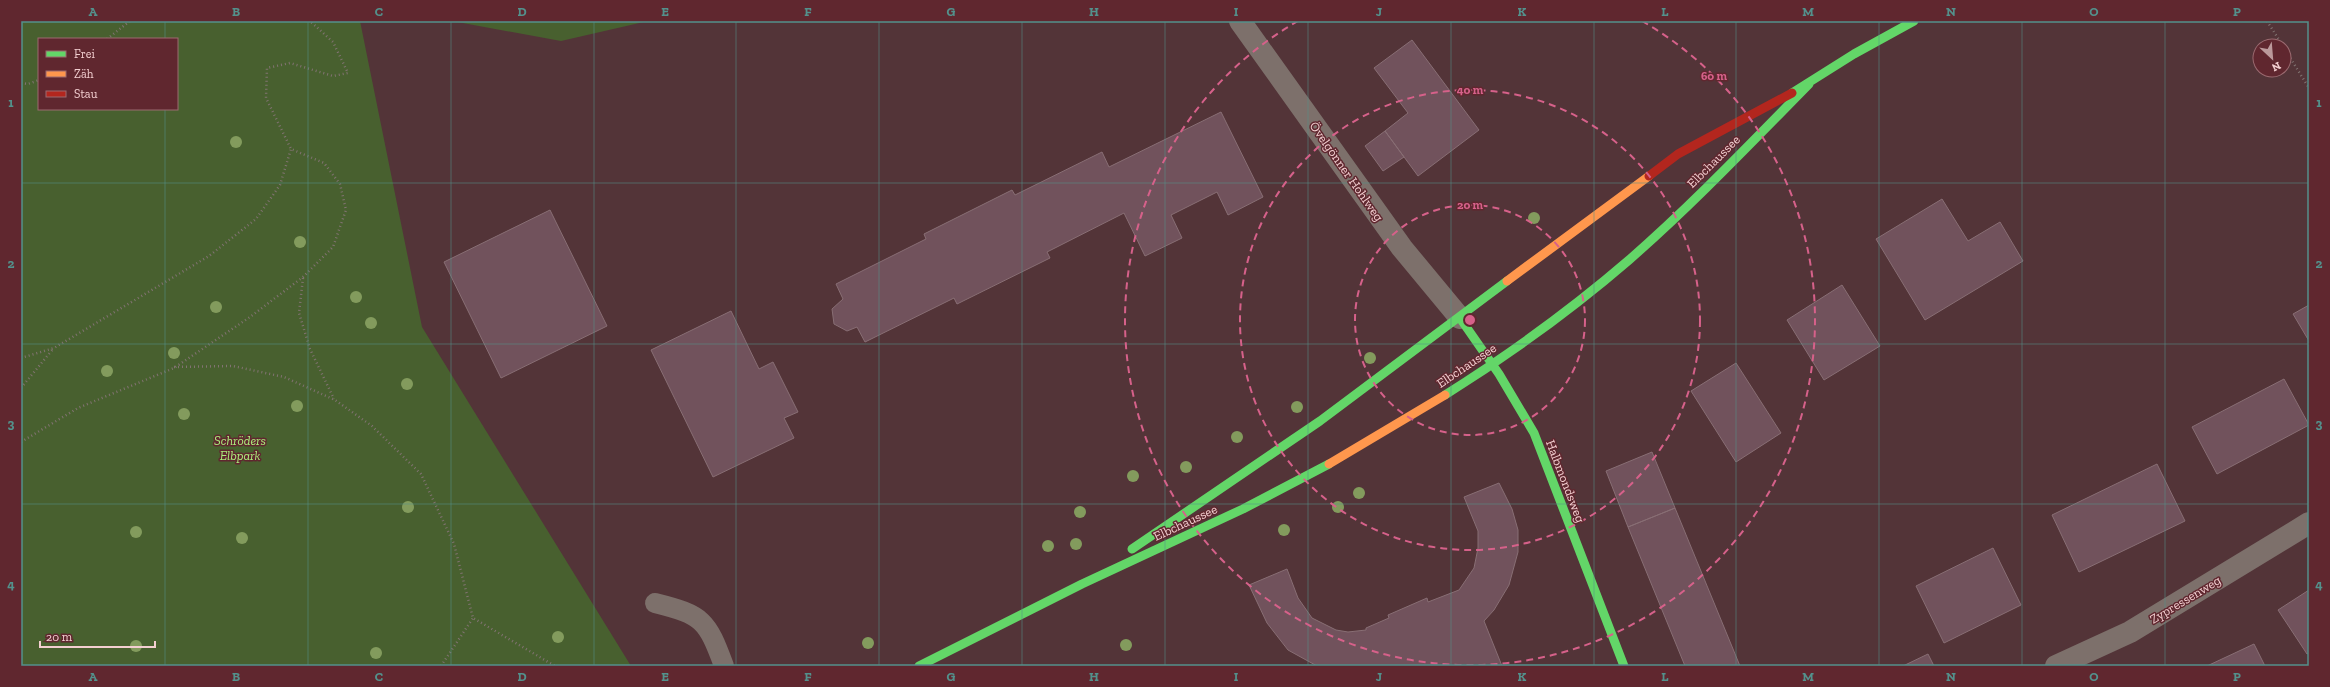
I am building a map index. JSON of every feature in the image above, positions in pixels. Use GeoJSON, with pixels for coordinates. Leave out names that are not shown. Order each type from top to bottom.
{"type":"FeatureCollection","features":[{"type":"Feature","properties":{"kind":"main road","name":"Elbchaussee"},"geometry":{"type":"LineString","coordinates":[[1080,585],[1320,421],[1678,154],[1809,84],[1854,54],[1914,21]]}},
{"type":"Feature","properties":{"kind":"main road","name":"Elbchaussee"},"geometry":{"type":"LineString","coordinates":[[919,666],[1080,585],[1244,508],[1399,423],[1493,363],[1565,311],[1625,263],[1703,190],[1809,84]]}},
{"type":"Feature","properties":{"kind":"main road","name":"Halbmondsweg"},"geometry":{"type":"LineString","coordinates":[[1460,318],[1493,363],[1515,398],[1544,457],[1624,666]]}},
{"type":"Feature","properties":{"kind":"street","name":"Övelgönner Hohlweg"},"geometry":{"type":"LineString","coordinates":[[1240,21],[1402,248],[1460,318]]}},
{"type":"Feature","properties":{"kind":"street","name":"Zypressenweg"},"geometry":{"type":"LineString","coordinates":[[2056,666],[2130,632],[2309,523]]}},
{"type":"Feature","properties":{"kind":"lane"},"geometry":{"type":"LineString","coordinates":[[656,603],[687,611],[704,624],[714,638],[724,666]]}},
{"type":"Feature","properties":{"kind":"path"},"geometry":{"type":"LineString","coordinates":[[108,38],[130,21]]}},
{"type":"Feature","properties":{"kind":"path"},"geometry":{"type":"LineString","coordinates":[[21,442],[78,408],[174,368],[250,317],[303,277],[333,247],[346,210],[340,184],[324,163],[291,149],[266,98],[267,68],[290,63],[333,76],[348,72],[333,42],[310,21]]}},
{"type":"Feature","properties":{"kind":"path"},"geometry":{"type":"LineString","coordinates":[[2267,21],[2277,38]]}},
{"type":"Feature","properties":{"kind":"path"},"geometry":{"type":"LineString","coordinates":[[2292,61],[2309,88]]}},
{"type":"Feature","properties":{"kind":"path"},"geometry":{"type":"LineString","coordinates":[[21,84],[38,80]]}},
{"type":"Feature","properties":{"kind":"path"},"geometry":{"type":"LineString","coordinates":[[21,358],[54,348],[209,256],[256,219],[280,185],[291,149]]}},
{"type":"Feature","properties":{"kind":"path"},"geometry":{"type":"LineString","coordinates":[[303,277],[299,313],[310,350],[335,400]]}},
{"type":"Feature","properties":{"kind":"path"},"geometry":{"type":"LineString","coordinates":[[21,388],[54,348]]}},
{"type":"Feature","properties":{"kind":"path"},"geometry":{"type":"LineString","coordinates":[[174,368],[233,366],[284,377],[335,400],[372,426],[421,474],[454,544],[473,618],[555,666]]}},
{"type":"Feature","properties":{"kind":"path"},"geometry":{"type":"LineString","coordinates":[[441,666],[473,618]]}},
{"type":"Feature","properties":{"kind":"green space","name":"Schröders Elbpark"},"geometry":{"type":"Polygon","coordinates":[[[21,21],[360,21],[422,327],[631,666],[21,666],[21,21]]]}},
{"type":"Feature","properties":{"kind":"green space"},"geometry":{"type":"Polygon","coordinates":[[[452,21],[648,21],[561,41],[452,21]]]}},
{"type":"Feature","properties":{"kind":"building"},"geometry":{"type":"Polygon","coordinates":[[[1412,40],[1479,130],[1418,176],[1385,131],[1408,113],[1374,68],[1412,40]]]}},
{"type":"Feature","properties":{"kind":"building"},"geometry":{"type":"Polygon","coordinates":[[[1221,112],[1263,197],[1228,215],[1217,192],[1171,215],[1182,238],[1145,256],[1124,213],[1047,252],[1050,258],[957,304],[954,298],[865,342],[857,327],[847,331],[834,324],[832,309],[843,299],[836,284],[926,239],[924,234],[1012,190],[1015,195],[1102,152],[1109,167],[1221,112]]]}},
{"type":"Feature","properties":{"kind":"building"},"geometry":{"type":"Polygon","coordinates":[[[1385,131],[1404,157],[1383,171],[1365,146],[1385,131]]]}},
{"type":"Feature","properties":{"kind":"building"},"geometry":{"type":"Polygon","coordinates":[[[1942,199],[1968,241],[2000,222],[2023,261],[1925,320],[1876,239],[1942,199]]]}},
{"type":"Feature","properties":{"kind":"building"},"geometry":{"type":"Polygon","coordinates":[[[550,210],[607,326],[501,378],[444,262],[550,210]]]}},
{"type":"Feature","properties":{"kind":"building"},"geometry":{"type":"Polygon","coordinates":[[[1842,285],[1880,346],[1824,380],[1787,320],[1842,285]]]}},
{"type":"Feature","properties":{"kind":"building"},"geometry":{"type":"Polygon","coordinates":[[[2309,305],[2309,341],[2293,314],[2309,305]]]}},
{"type":"Feature","properties":{"kind":"building"},"geometry":{"type":"Polygon","coordinates":[[[731,311],[759,369],[773,362],[798,412],[784,418],[794,438],[713,477],[651,350],[731,311]]]}},
{"type":"Feature","properties":{"kind":"building"},"geometry":{"type":"Polygon","coordinates":[[[1736,363],[1781,433],[1736,462],[1691,391],[1736,363]]]}},
{"type":"Feature","properties":{"kind":"building"},"geometry":{"type":"Polygon","coordinates":[[[2284,379],[2309,425],[2217,474],[2192,427],[2284,379]]]}},
{"type":"Feature","properties":{"kind":"building"},"geometry":{"type":"Polygon","coordinates":[[[1652,452],[1675,508],[1628,527],[1606,471],[1652,452]]]}},
{"type":"Feature","properties":{"kind":"building"},"geometry":{"type":"Polygon","coordinates":[[[2157,464],[2185,521],[2079,572],[2052,515],[2157,464]]]}},
{"type":"Feature","properties":{"kind":"building"},"geometry":{"type":"Polygon","coordinates":[[[1499,483],[1512,509],[1518,530],[1518,552],[1509,585],[1494,610],[1484,621],[1502,666],[1317,666],[1288,650],[1267,623],[1249,585],[1287,569],[1298,598],[1312,618],[1336,630],[1348,632],[1366,630],[1366,628],[1389,618],[1388,615],[1427,598],[1428,602],[1459,590],[1474,568],[1478,548],[1478,531],[1464,497],[1499,483]]]}},
{"type":"Feature","properties":{"kind":"building"},"geometry":{"type":"Polygon","coordinates":[[[1675,508],[1740,666],[1685,666],[1628,527],[1675,508]]]}},
{"type":"Feature","properties":{"kind":"building"},"geometry":{"type":"Polygon","coordinates":[[[1993,548],[2021,605],[1944,643],[1916,586],[1993,548]]]}},
{"type":"Feature","properties":{"kind":"building"},"geometry":{"type":"Polygon","coordinates":[[[2309,590],[2309,653],[2307,654],[2278,610],[2309,590]]]}},
{"type":"Feature","properties":{"kind":"building"},"geometry":{"type":"Polygon","coordinates":[[[2254,644],[2265,666],[2207,666],[2254,644]]]}},
{"type":"Feature","properties":{"kind":"building"},"geometry":{"type":"Polygon","coordinates":[[[1928,654],[1934,666],[1903,666],[1928,654]]]}},
{"type":"Feature","properties":{"kind":"traffic: fast"},"geometry":{"type":"LineString","coordinates":[[1792,93],[1854,54],[1914,21]]}},
{"type":"Feature","properties":{"kind":"traffic: fast"},"geometry":{"type":"LineString","coordinates":[[1445,395],[1540,331],[1629,260],[1698,196],[1809,84]]}},
{"type":"Feature","properties":{"kind":"traffic: fast"},"geometry":{"type":"LineString","coordinates":[[1132,549],[1320,421],[1507,281]]}},
{"type":"Feature","properties":{"kind":"traffic: fast"},"geometry":{"type":"LineString","coordinates":[[1460,318],[1499,374],[1534,433],[1624,666]]}},
{"type":"Feature","properties":{"kind":"traffic: fast"},"geometry":{"type":"LineString","coordinates":[[919,666],[1082,584],[1243,509],[1329,464]]}},
{"type":"Feature","properties":{"kind":"traffic: slow"},"geometry":{"type":"LineString","coordinates":[[1507,281],[1649,176]]}},
{"type":"Feature","properties":{"kind":"traffic: slow"},"geometry":{"type":"LineString","coordinates":[[1329,464],[1445,395]]}},
{"type":"Feature","properties":{"kind":"traffic: jam"},"geometry":{"type":"LineString","coordinates":[[1649,176],[1678,154],[1792,93]]}}]}
